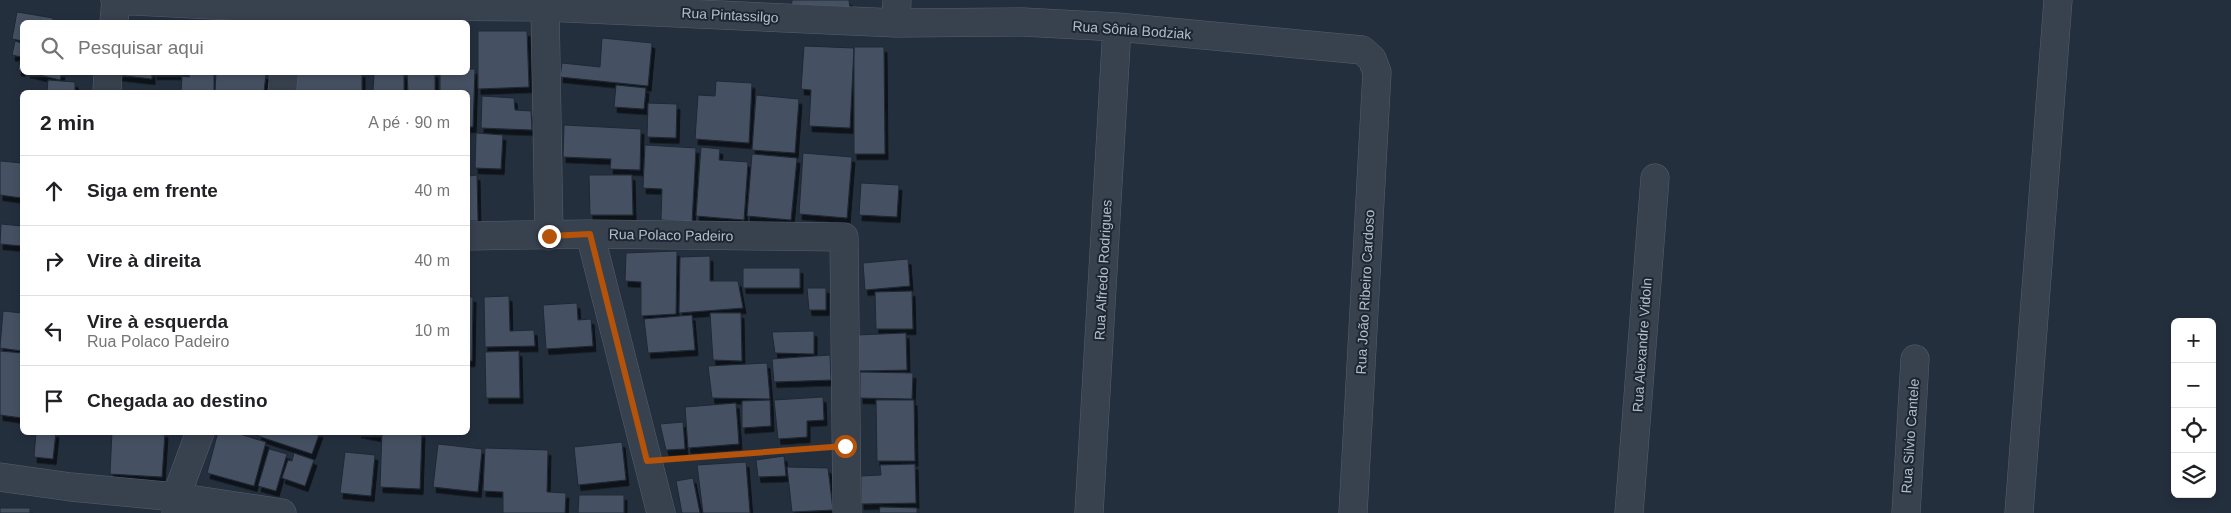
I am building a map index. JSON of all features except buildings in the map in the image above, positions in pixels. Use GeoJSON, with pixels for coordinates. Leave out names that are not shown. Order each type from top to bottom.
{"type":"FeatureCollection","features":[{"type":"Feature","properties":{"kind":"street","name":"Rua Pintassilgo"},"geometry":{"type":"LineString","coordinates":[[116,0],[141,0],[287,16],[365,3],[897,11]]}},
{"type":"Feature","properties":{"kind":"street"},"geometry":{"type":"LineString","coordinates":[[114,20],[116,0]]}},
{"type":"Feature","properties":{"kind":"street"},"geometry":{"type":"LineString","coordinates":[[2019,513],[2058,0]]}},
{"type":"Feature","properties":{"kind":"street"},"geometry":{"type":"LineString","coordinates":[[546,7],[549,236]]}},
{"type":"Feature","properties":{"kind":"street","name":"Rua Sônia Bodziak"},"geometry":{"type":"LineString","coordinates":[[897,11],[1023,22],[1117,27],[1362,50],[1372,59],[1377,72]]}},
{"type":"Feature","properties":{"kind":"street","name":"Rua Alfredo Rodrigues"},"geometry":{"type":"LineString","coordinates":[[1089,513],[1117,27]]}},
{"type":"Feature","properties":{"kind":"street","name":"Rua João Ribeiro Cardoso"},"geometry":{"type":"LineString","coordinates":[[1353,513],[1377,72]]}},
{"type":"Feature","properties":{"kind":"street"},"geometry":{"type":"LineString","coordinates":[[107,90],[108,75]]}},
{"type":"Feature","properties":{"kind":"street"},"geometry":{"type":"LineString","coordinates":[[282,90],[284,75]]}},
{"type":"Feature","properties":{"kind":"street","name":"Rua Alexandre Vidoln"},"geometry":{"type":"LineString","coordinates":[[1629,513],[1655,178]]}},
{"type":"Feature","properties":{"kind":"street"},"geometry":{"type":"LineString","coordinates":[[590,234],[661,513]]}},
{"type":"Feature","properties":{"kind":"street","name":"Rua Polaco Padeiro"},"geometry":{"type":"LineString","coordinates":[[470,236],[590,234],[844,238],[845,446]]}},
{"type":"Feature","properties":{"kind":"street","name":"Rua Silvio Cantele"},"geometry":{"type":"LineString","coordinates":[[1906,513],[1915,359]]}},
{"type":"Feature","properties":{"kind":"street"},"geometry":{"type":"LineString","coordinates":[[176,505],[199,435]]}},
{"type":"Feature","properties":{"kind":"street"},"geometry":{"type":"LineString","coordinates":[[845,446],[847,513]]}},
{"type":"Feature","properties":{"kind":"street"},"geometry":{"type":"LineString","coordinates":[[0,477],[176,505],[282,513]]}},
{"type":"Feature","properties":{"kind":"path"},"geometry":{"type":"LineString","coordinates":[[647,461],[845,446]]}},
{"type":"Feature","properties":{"kind":"route"},"geometry":{"type":"LineString","coordinates":[[549,236],[590,234],[647,461],[845,446]]}}]}
